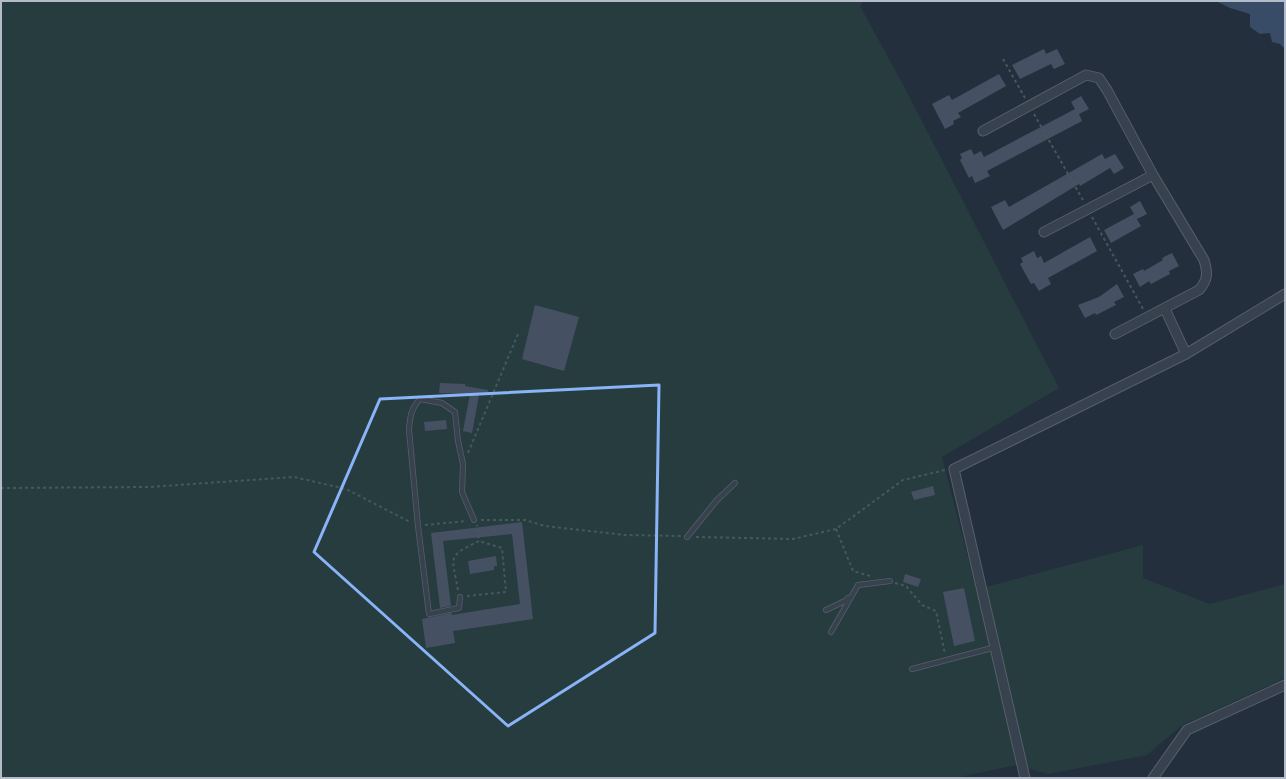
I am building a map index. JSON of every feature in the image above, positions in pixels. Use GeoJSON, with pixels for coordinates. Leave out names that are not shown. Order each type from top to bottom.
{"type":"FeatureCollection","features":[{"type":"Feature","properties":{"kind":"street"},"geometry":{"type":"LineString","coordinates":[[983,131],[1086,75],[1099,78],[1153,175],[1204,260],[1207,271],[1206,282],[1199,290],[1115,334]]}},
{"type":"Feature","properties":{"kind":"street"},"geometry":{"type":"LineString","coordinates":[[1044,232],[1153,175]]}},
{"type":"Feature","properties":{"kind":"street"},"geometry":{"type":"LineString","coordinates":[[1025,778],[954,468],[1186,354],[1285,294]]}},
{"type":"Feature","properties":{"kind":"street"},"geometry":{"type":"LineString","coordinates":[[1165,309],[1186,354]]}},
{"type":"Feature","properties":{"kind":"street"},"geometry":{"type":"LineString","coordinates":[[1153,778],[1188,730],[1285,685]]}},
{"type":"Feature","properties":{"kind":"lane"},"geometry":{"type":"LineString","coordinates":[[460,597],[459,608],[429,614],[418,526],[410,416],[420,399],[442,403],[455,412],[458,441],[463,464],[462,492],[474,520]]}},
{"type":"Feature","properties":{"kind":"lane"},"geometry":{"type":"LineString","coordinates":[[686,536],[717,500],[735,483]]}},
{"type":"Feature","properties":{"kind":"lane"},"geometry":{"type":"LineString","coordinates":[[831,632],[858,585],[869,582],[890,582]]}},
{"type":"Feature","properties":{"kind":"lane"},"geometry":{"type":"LineString","coordinates":[[826,610],[845,601],[852,594]]}},
{"type":"Feature","properties":{"kind":"lane"},"geometry":{"type":"LineString","coordinates":[[912,668],[996,647]]}},
{"type":"Feature","properties":{"kind":"path"},"geometry":{"type":"LineString","coordinates":[[1003,59],[1148,318]]}},
{"type":"Feature","properties":{"kind":"path"},"geometry":{"type":"LineString","coordinates":[[463,464],[518,334]]}},
{"type":"Feature","properties":{"kind":"path"},"geometry":{"type":"LineString","coordinates":[[1,488],[149,487],[294,477],[346,488],[418,526],[474,520],[525,520],[545,526],[625,535],[793,539],[836,529],[903,480],[954,468]]}},
{"type":"Feature","properties":{"kind":"path"},"geometry":{"type":"LineString","coordinates":[[474,520],[479,527],[479,541]]}},
{"type":"Feature","properties":{"kind":"path"},"geometry":{"type":"LineString","coordinates":[[836,529],[853,571],[906,586],[922,606],[936,611],[946,660]]}},
{"type":"Feature","properties":{"kind":"path"},"geometry":{"type":"LineString","coordinates":[[479,541],[502,548],[506,592],[460,597],[452,561],[458,551],[479,541]]}},
{"type":"Feature","properties":{"kind":"highlighted area"},"geometry":{"type":"Polygon","coordinates":[[[659,385],[655,633],[508,726],[314,552],[380,399],[659,385]]]}},
{"type":"Feature","properties":{"kind":"green space"},"geometry":{"type":"Polygon","coordinates":[[[1,1],[864,1],[860,6],[906,90],[1059,388],[942,457],[975,584],[986,587],[1143,545],[1143,578],[1210,604],[1285,584],[1285,678],[1181,726],[1147,755],[1048,774],[1016,765],[955,778],[1,778],[1,1]]]}},
{"type":"Feature","properties":{"kind":"water"},"geometry":{"type":"Polygon","coordinates":[[[1216,1],[1285,1],[1285,49],[1280,44],[1272,42],[1270,33],[1260,34],[1250,27],[1250,14],[1230,8],[1216,1]]]}},
{"type":"Feature","properties":{"kind":"building"},"geometry":{"type":"Polygon","coordinates":[[[1044,49],[1046,54],[1057,49],[1065,64],[1054,69],[1051,64],[1020,79],[1012,65],[1044,49]]]}},
{"type":"Feature","properties":{"kind":"building"},"geometry":{"type":"Polygon","coordinates":[[[999,74],[1006,86],[958,113],[961,117],[953,121],[954,124],[945,129],[932,104],[949,95],[952,100],[999,74]]]}},
{"type":"Feature","properties":{"kind":"building"},"geometry":{"type":"Polygon","coordinates":[[[1081,96],[1089,109],[1079,114],[1082,121],[987,171],[990,176],[975,183],[972,176],[969,178],[960,160],[962,158],[960,154],[971,149],[974,155],[981,151],[984,157],[1075,109],[1071,102],[1081,96]]]}},
{"type":"Feature","properties":{"kind":"building"},"geometry":{"type":"Polygon","coordinates":[[[1102,154],[1105,159],[1115,154],[1124,168],[1114,174],[1110,168],[1080,186],[1079,184],[1003,230],[991,207],[1005,200],[1009,207],[1102,154]]]}},
{"type":"Feature","properties":{"kind":"building"},"geometry":{"type":"Polygon","coordinates":[[[1140,201],[1147,214],[1137,219],[1130,207],[1140,201]]]}},
{"type":"Feature","properties":{"kind":"building"},"geometry":{"type":"Polygon","coordinates":[[[1134,214],[1141,226],[1111,243],[1104,230],[1134,214]]]}},
{"type":"Feature","properties":{"kind":"building"},"geometry":{"type":"Polygon","coordinates":[[[1090,237],[1097,251],[1048,278],[1051,284],[1039,291],[1034,283],[1031,284],[1020,264],[1023,262],[1021,258],[1034,251],[1037,258],[1041,256],[1044,263],[1090,237]]]}},
{"type":"Feature","properties":{"kind":"building"},"geometry":{"type":"Polygon","coordinates":[[[1172,253],[1179,266],[1169,271],[1170,274],[1151,284],[1149,281],[1140,287],[1133,274],[1143,269],[1144,271],[1163,260],[1162,258],[1172,253]]]}},
{"type":"Feature","properties":{"kind":"building"},"geometry":{"type":"Polygon","coordinates":[[[1117,284],[1124,297],[1114,302],[1116,305],[1096,315],[1095,313],[1085,318],[1078,305],[1099,297],[1117,284]]]}},
{"type":"Feature","properties":{"kind":"building"},"geometry":{"type":"Polygon","coordinates":[[[535,305],[579,317],[564,371],[522,359],[535,305]]]}},
{"type":"Feature","properties":{"kind":"building"},"geometry":{"type":"Polygon","coordinates":[[[440,383],[465,384],[465,386],[488,390],[488,395],[479,395],[472,433],[463,431],[470,394],[439,393],[440,383]]]}},
{"type":"Feature","properties":{"kind":"building"},"geometry":{"type":"Polygon","coordinates":[[[446,420],[447,429],[425,431],[424,422],[446,420]]]}},
{"type":"Feature","properties":{"kind":"building"},"geometry":{"type":"Polygon","coordinates":[[[933,486],[935,495],[914,500],[911,492],[933,486]]]}},
{"type":"Feature","properties":{"kind":"building"},"geometry":{"type":"Polygon","coordinates":[[[522,522],[533,619],[453,631],[455,643],[426,648],[422,619],[451,613],[452,615],[520,604],[512,534],[443,541],[451,606],[440,608],[431,533],[522,522]]]}},
{"type":"Feature","properties":{"kind":"building"},"geometry":{"type":"Polygon","coordinates":[[[496,556],[497,566],[494,566],[494,570],[470,574],[468,561],[496,556]]]}},
{"type":"Feature","properties":{"kind":"building"},"geometry":{"type":"Polygon","coordinates":[[[905,574],[921,579],[918,587],[903,582],[905,574]]]}},
{"type":"Feature","properties":{"kind":"building"},"geometry":{"type":"Polygon","coordinates":[[[964,588],[975,641],[954,646],[943,592],[964,588]]]}}]}
